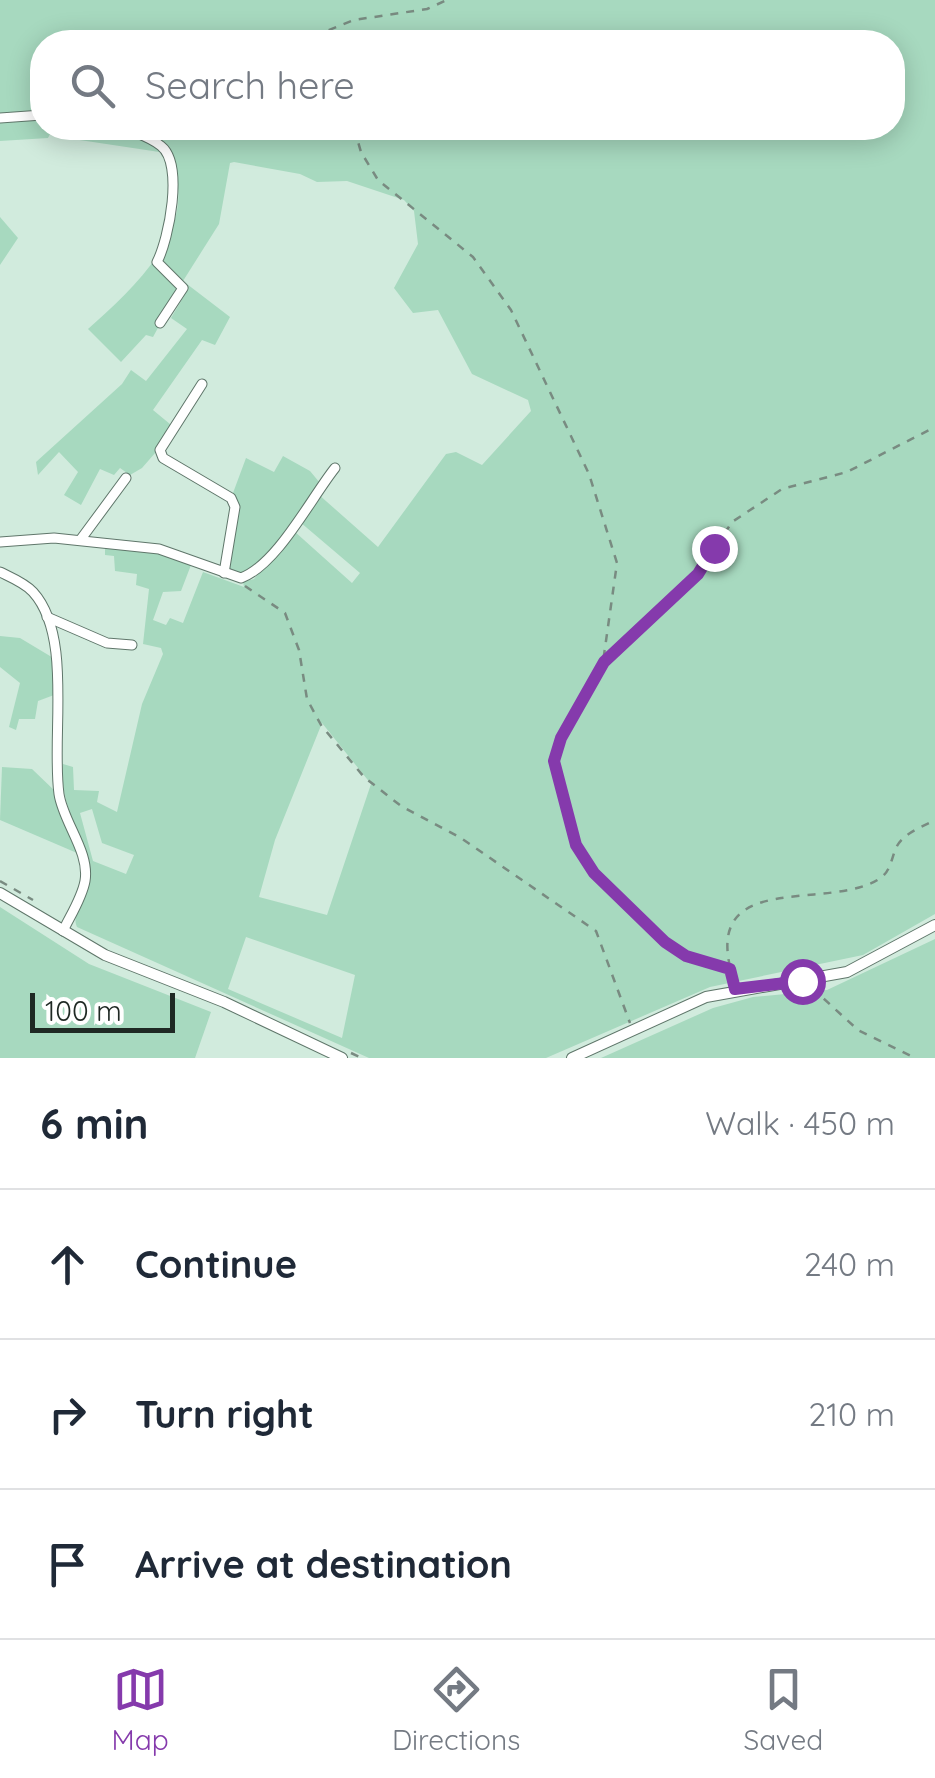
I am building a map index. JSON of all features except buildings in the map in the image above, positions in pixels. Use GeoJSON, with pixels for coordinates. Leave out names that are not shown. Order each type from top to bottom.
{"type":"FeatureCollection","features":[{"type":"Feature","properties":{"kind":"street"},"geometry":{"type":"LineString","coordinates":[[0,118],[30,116]]}},
{"type":"Feature","properties":{"kind":"street"},"geometry":{"type":"LineString","coordinates":[[150,140],[162,146],[172,160],[171,216],[157,262],[183,288],[160,323]]}},
{"type":"Feature","properties":{"kind":"street"},"geometry":{"type":"LineString","coordinates":[[202,384],[160,450],[163,458],[231,498],[235,507],[228,575]]}},
{"type":"Feature","properties":{"kind":"street"},"geometry":{"type":"LineString","coordinates":[[0,542],[81,539],[160,549],[228,575],[252,574],[335,468]]}},
{"type":"Feature","properties":{"kind":"street"},"geometry":{"type":"LineString","coordinates":[[81,539],[126,478]]}},
{"type":"Feature","properties":{"kind":"street"},"geometry":{"type":"LineString","coordinates":[[0,572],[33,592],[47,617],[58,657],[54,721],[59,796],[84,863],[85,882],[63,930]]}},
{"type":"Feature","properties":{"kind":"street"},"geometry":{"type":"LineString","coordinates":[[47,617],[107,642],[132,645]]}},
{"type":"Feature","properties":{"kind":"street"},"geometry":{"type":"LineString","coordinates":[[0,893],[105,954],[224,1002],[342,1058]]}},
{"type":"Feature","properties":{"kind":"street"},"geometry":{"type":"LineString","coordinates":[[572,1058],[650,1020],[735,989],[802,981],[874,960],[935,926]]}},
{"type":"Feature","properties":{"kind":"path"},"geometry":{"type":"LineString","coordinates":[[329,30],[354,20],[427,9],[447,0]]}},
{"type":"Feature","properties":{"kind":"path"},"geometry":{"type":"LineString","coordinates":[[358,140],[378,180],[473,257],[511,310],[590,474],[617,562],[604,662]]}},
{"type":"Feature","properties":{"kind":"path"},"geometry":{"type":"LineString","coordinates":[[730,969],[686,956],[665,942],[594,873],[576,845],[554,761],[561,738],[604,662],[698,574],[732,522],[782,489],[847,472],[935,427]]}},
{"type":"Feature","properties":{"kind":"path"},"geometry":{"type":"LineString","coordinates":[[228,575],[284,613],[299,650],[307,699],[321,725],[364,777],[401,806],[461,838],[596,932],[628,1018]]}},
{"type":"Feature","properties":{"kind":"path"},"geometry":{"type":"LineString","coordinates":[[735,989],[726,950],[730,928],[744,910],[764,899],[842,894],[866,886],[883,877],[898,844],[935,820]]}},
{"type":"Feature","properties":{"kind":"path"},"geometry":{"type":"LineString","coordinates":[[802,981],[858,1030],[915,1058]]}},
{"type":"Feature","properties":{"kind":"green space"},"geometry":{"type":"Polygon","coordinates":[[[0,0],[935,0],[935,914],[863,955],[710,987],[546,1058],[369,1058],[77,927],[76,913],[90,877],[67,805],[63,764],[73,767],[74,790],[99,791],[97,802],[117,812],[142,704],[163,654],[161,648],[143,644],[149,589],[136,585],[137,574],[115,571],[114,556],[105,555],[105,548],[155,552],[191,565],[181,591],[163,592],[153,620],[166,625],[170,618],[183,623],[203,572],[244,587],[243,582],[254,579],[294,531],[352,583],[360,573],[300,522],[318,494],[378,547],[446,454],[456,452],[482,465],[531,411],[528,400],[472,374],[438,310],[413,313],[394,288],[418,244],[414,211],[404,200],[347,181],[317,182],[300,174],[230,163],[219,224],[183,281],[230,317],[215,345],[202,340],[153,410],[176,429],[142,468],[130,475],[120,468],[114,475],[100,469],[81,505],[64,495],[78,472],[59,452],[38,475],[36,462],[122,384],[131,370],[146,381],[187,329],[171,318],[184,296],[183,282],[153,337],[146,335],[121,362],[88,329],[126,294],[160,252],[178,204],[177,179],[166,153],[80,140],[144,140],[158,147],[148,140],[905,140],[905,30],[30,30],[30,114],[0,116],[0,0]],[[322,723],[275,840],[259,897],[327,915],[371,784],[322,723]],[[92,809],[80,813],[93,861],[126,874],[134,855],[102,843],[92,809]],[[246,937],[228,989],[342,1038],[355,975],[246,937]]]}},
{"type":"Feature","properties":{"kind":"green space"},"geometry":{"type":"Polygon","coordinates":[[[30,120],[30,139],[0,141],[0,122],[30,120]]]}},
{"type":"Feature","properties":{"kind":"green space"},"geometry":{"type":"Polygon","coordinates":[[[0,217],[18,238],[0,265],[0,217]]]}},
{"type":"Feature","properties":{"kind":"green space"},"geometry":{"type":"Polygon","coordinates":[[[283,456],[310,471],[320,483],[279,542],[246,575],[227,572],[239,503],[233,493],[246,458],[274,472],[283,456]]]}},
{"type":"Feature","properties":{"kind":"green space"},"geometry":{"type":"Polygon","coordinates":[[[0,636],[20,638],[55,659],[54,695],[38,701],[35,719],[19,719],[16,730],[9,727],[20,683],[0,667],[0,636]]]}},
{"type":"Feature","properties":{"kind":"green space"},"geometry":{"type":"Polygon","coordinates":[[[2,767],[32,769],[57,793],[77,853],[0,820],[2,767]]]}},
{"type":"Feature","properties":{"kind":"green space"},"geometry":{"type":"Polygon","coordinates":[[[0,907],[89,964],[211,1012],[195,1058],[0,1058],[0,907]]]}},
{"type":"Feature","properties":{"kind":"green space"},"geometry":{"type":"Polygon","coordinates":[[[935,939],[935,1058],[601,1058],[713,1008],[753,997],[827,990],[935,939]]]}},
{"type":"Feature","properties":{"kind":"route"},"geometry":{"type":"LineString","coordinates":[[714,548],[698,574],[670,596],[604,662],[561,738],[554,761],[559,792],[576,845],[594,873],[665,942],[686,956],[730,969],[735,989],[802,981]]}}]}
